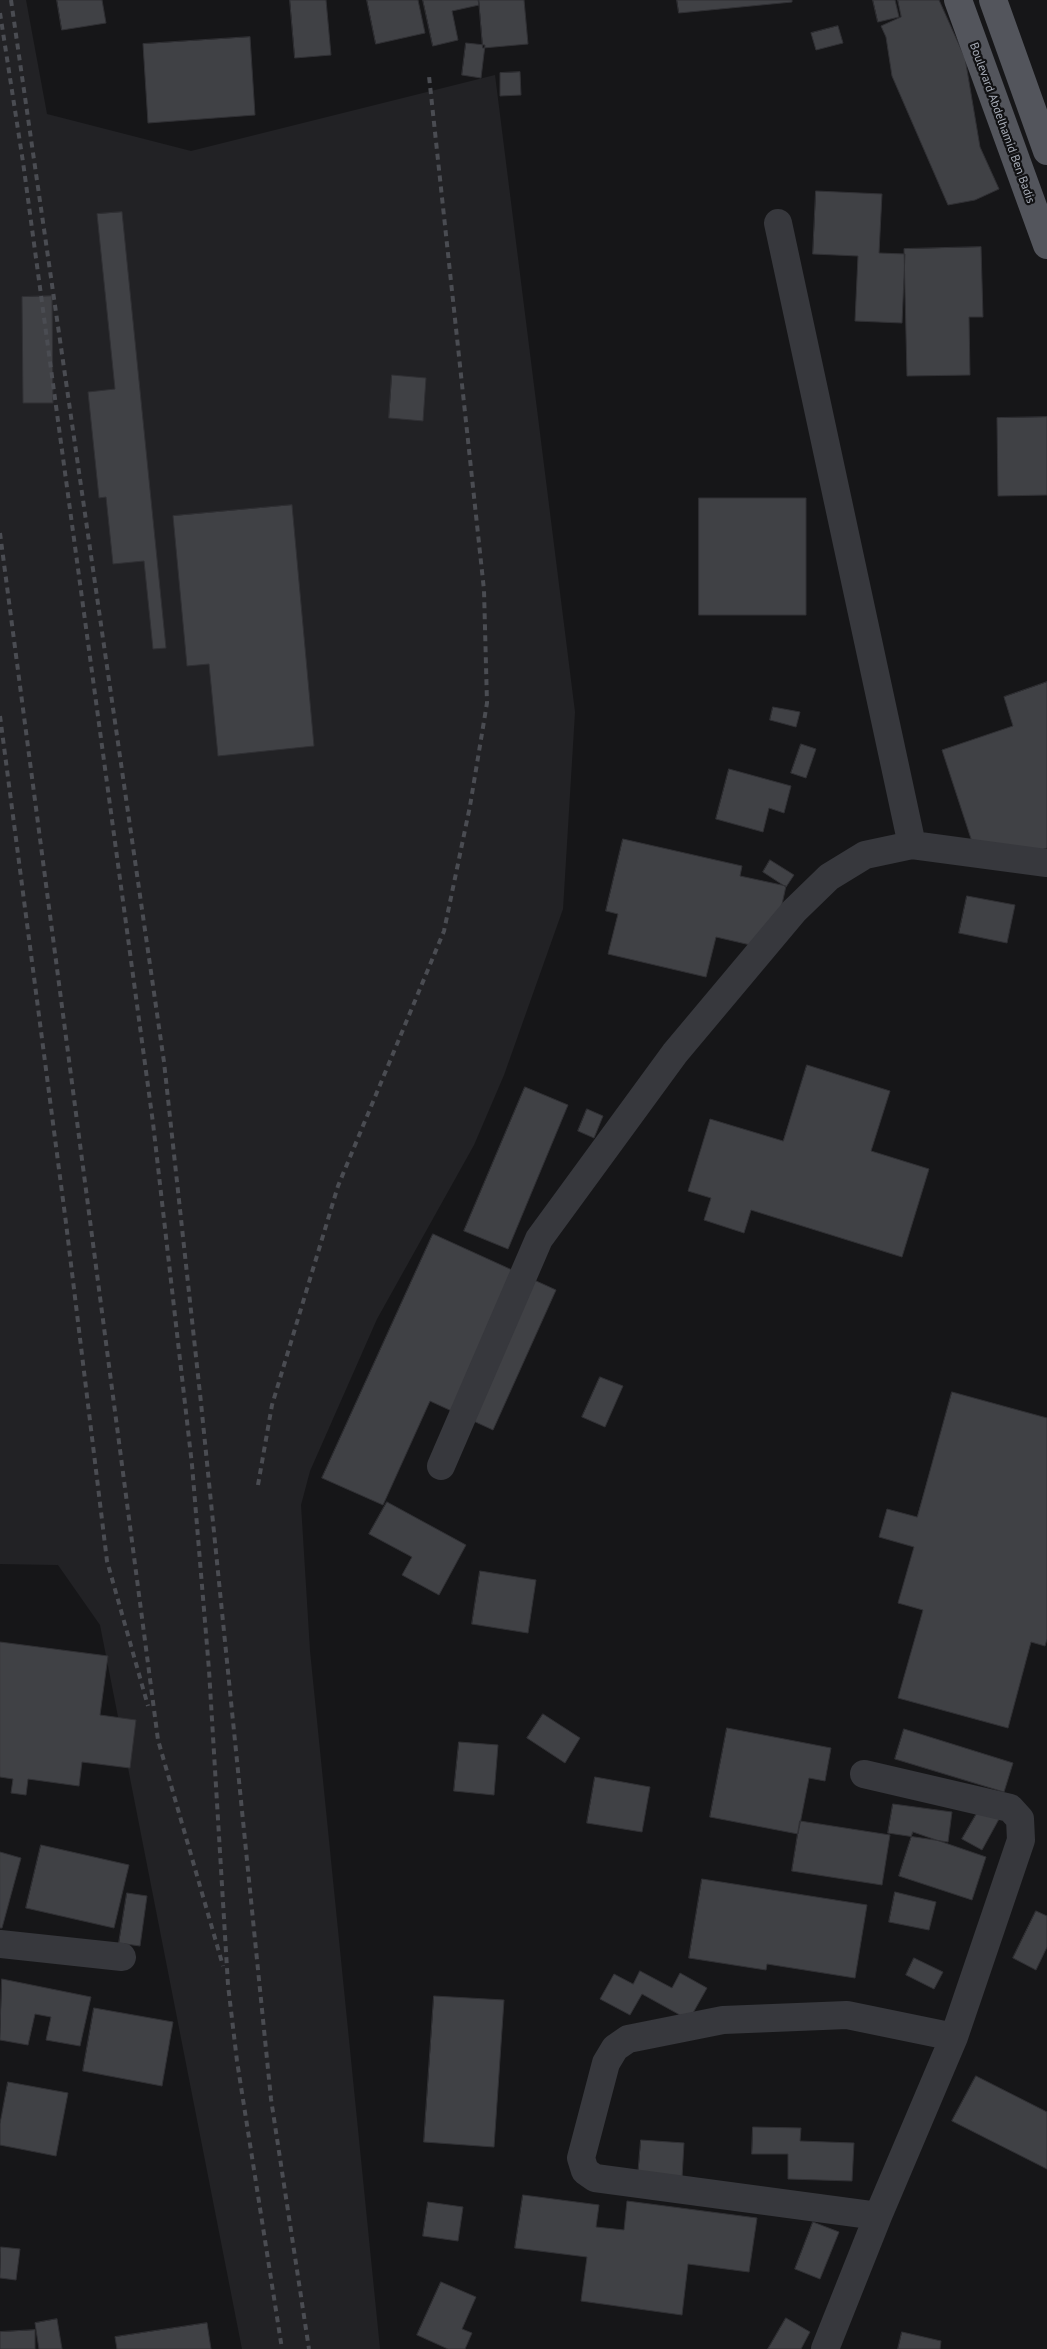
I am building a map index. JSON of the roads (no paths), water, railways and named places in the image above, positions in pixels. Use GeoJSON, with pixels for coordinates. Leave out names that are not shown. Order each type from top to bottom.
{"type":"FeatureCollection","features":[{"type":"Feature","properties":{"kind":"main road","name":"Boulevard Abdelhamid Ben Badis"},"geometry":{"type":"LineString","coordinates":[[958,0],[1047,245]]}},
{"type":"Feature","properties":{"kind":"main road"},"geometry":{"type":"LineString","coordinates":[[993,0],[1047,151]]}},
{"type":"Feature","properties":{"kind":"street"},"geometry":{"type":"LineString","coordinates":[[778,223],[912,844]]}},
{"type":"Feature","properties":{"kind":"street"},"geometry":{"type":"LineString","coordinates":[[441,1466],[539,1239],[675,1053],[794,911],[829,877],[865,855],[912,844],[1047,863]]}},
{"type":"Feature","properties":{"kind":"street"},"geometry":{"type":"LineString","coordinates":[[825,2349],[878,2216],[954,2038],[1021,1840],[1020,1819],[1010,1808],[864,1774]]}},
{"type":"Feature","properties":{"kind":"street"},"geometry":{"type":"LineString","coordinates":[[0,1944],[122,1957]]}},
{"type":"Feature","properties":{"kind":"street"},"geometry":{"type":"LineString","coordinates":[[878,2216],[595,2178],[585,2171],[580,2158],[606,2063],[614,2048],[628,2039],[723,2020],[847,2015],[954,2038]]}},
{"type":"Feature","properties":{"kind":"railway"},"geometry":{"type":"LineString","coordinates":[[11,0],[164,1062],[201,1403],[271,2099],[309,2349]]}},
{"type":"Feature","properties":{"kind":"railway"},"geometry":{"type":"LineString","coordinates":[[0,13],[23,162],[153,1123],[192,1465],[209,1670],[228,1985],[237,2061],[282,2349]]}},
{"type":"Feature","properties":{"kind":"railway"},"geometry":{"type":"LineString","coordinates":[[258,1485],[272,1405],[338,1186],[444,931],[470,806],[487,703],[484,590],[429,76]]}},
{"type":"Feature","properties":{"kind":"railway"},"geometry":{"type":"LineString","coordinates":[[0,533],[158,1740],[223,1966]]}},
{"type":"Feature","properties":{"kind":"railway"},"geometry":{"type":"LineString","coordinates":[[0,716],[66,1223],[107,1561],[148,1706]]}}]}
